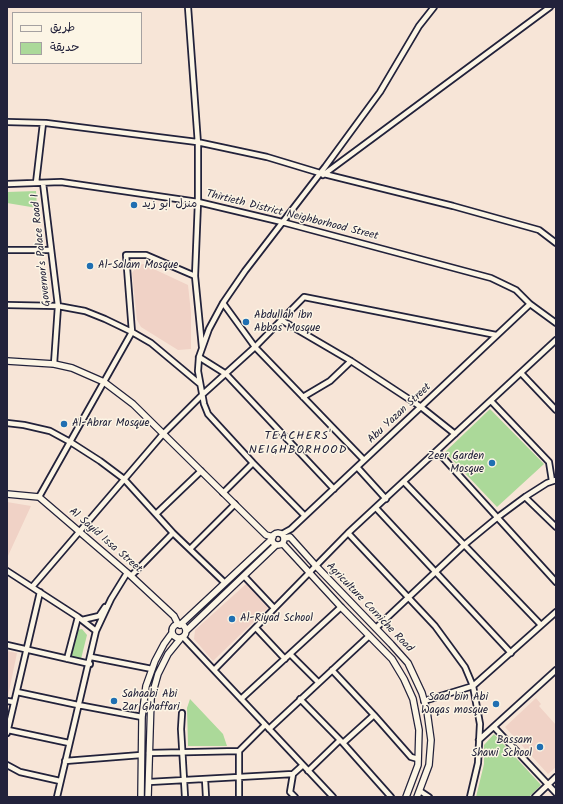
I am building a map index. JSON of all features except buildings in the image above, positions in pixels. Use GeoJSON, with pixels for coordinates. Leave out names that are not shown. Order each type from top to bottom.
{"type":"FeatureCollection","features":[{"type":"Feature","properties":{"kind":"street"},"geometry":{"type":"LineString","coordinates":[[188,7],[197,142],[198,202],[195,276],[202,349]]}},
{"type":"Feature","properties":{"kind":"street"},"geometry":{"type":"LineString","coordinates":[[322,174],[380,92],[419,26],[434,7]]}},
{"type":"Feature","properties":{"kind":"street"},"geometry":{"type":"LineString","coordinates":[[304,516],[208,414],[198,371],[199,357],[209,329],[223,303],[245,271],[313,182],[550,7]]}},
{"type":"Feature","properties":{"kind":"street"},"geometry":{"type":"LineString","coordinates":[[7,122],[42,123],[197,142],[267,157],[322,174],[453,206],[540,230],[556,243]]}},
{"type":"Feature","properties":{"kind":"street"},"geometry":{"type":"LineString","coordinates":[[36,183],[42,123]]}},
{"type":"Feature","properties":{"kind":"street","name":"Thirtieth District Neighborhood Street"},"geometry":{"type":"LineString","coordinates":[[7,184],[61,182],[198,202],[282,222],[491,278],[516,290],[530,304],[556,323]]}},
{"type":"Feature","properties":{"kind":"street","name":"Governor's Palace Road 1"},"geometry":{"type":"LineString","coordinates":[[43,183],[58,306],[54,364]]}},
{"type":"Feature","properties":{"kind":"street"},"geometry":{"type":"LineString","coordinates":[[7,250],[51,250]]}},
{"type":"Feature","properties":{"kind":"street"},"geometry":{"type":"LineString","coordinates":[[7,494],[39,497],[69,441],[132,332],[126,255],[146,255],[195,276]]}},
{"type":"Feature","properties":{"kind":"street"},"geometry":{"type":"LineString","coordinates":[[32,586],[163,434],[203,394],[255,347],[304,297],[496,335]]}},
{"type":"Feature","properties":{"kind":"street"},"geometry":{"type":"LineString","coordinates":[[223,303],[255,347],[364,460]]}},
{"type":"Feature","properties":{"kind":"street"},"geometry":{"type":"LineString","coordinates":[[7,304],[58,306],[85,311],[132,332],[166,355],[201,384]]}},
{"type":"Feature","properties":{"kind":"street","name":"Abu Yazan Street"},"geometry":{"type":"LineString","coordinates":[[283,539],[304,516],[530,304]]}},
{"type":"Feature","properties":{"kind":"street"},"geometry":{"type":"LineString","coordinates":[[281,320],[351,360],[421,407],[455,434]]}},
{"type":"Feature","properties":{"kind":"street"},"geometry":{"type":"LineString","coordinates":[[214,670],[348,534],[556,340]]}},
{"type":"Feature","properties":{"kind":"street"},"geometry":{"type":"LineString","coordinates":[[199,357],[226,374],[334,489]]}},
{"type":"Feature","properties":{"kind":"street"},"geometry":{"type":"LineString","coordinates":[[303,397],[330,381],[351,360]]}},
{"type":"Feature","properties":{"kind":"street"},"geometry":{"type":"LineString","coordinates":[[7,361],[54,364],[72,368],[104,382],[133,404],[266,535],[272,538],[276,545]]}},
{"type":"Feature","properties":{"kind":"street"},"geometry":{"type":"LineString","coordinates":[[521,372],[556,410]]}},
{"type":"Feature","properties":{"kind":"street"},"geometry":{"type":"LineString","coordinates":[[376,628],[464,545],[525,497],[554,480],[549,462],[491,401]]}},
{"type":"Feature","properties":{"kind":"street"},"geometry":{"type":"LineString","coordinates":[[7,423],[24,424],[50,432],[69,441],[100,461],[124,479],[173,533],[225,583]]}},
{"type":"Feature","properties":{"kind":"street"},"geometry":{"type":"LineString","coordinates":[[437,451],[556,582]]}},
{"type":"Feature","properties":{"kind":"street"},"geometry":{"type":"LineString","coordinates":[[223,493],[253,463]]}},
{"type":"Feature","properties":{"kind":"street"},"geometry":{"type":"LineString","coordinates":[[357,467],[386,499]]}},
{"type":"Feature","properties":{"kind":"street"},"geometry":{"type":"LineString","coordinates":[[156,514],[201,471]]}},
{"type":"Feature","properties":{"kind":"street"},"geometry":{"type":"LineString","coordinates":[[404,482],[541,625]]}},
{"type":"Feature","properties":{"kind":"street","name":"Al Sayid Issa Street"},"geometry":{"type":"LineString","coordinates":[[39,497],[129,575],[174,616],[179,624]]}},
{"type":"Feature","properties":{"kind":"street"},"geometry":{"type":"LineString","coordinates":[[525,497],[556,528]]}},
{"type":"Feature","properties":{"kind":"street"},"geometry":{"type":"LineString","coordinates":[[190,549],[235,504]]}},
{"type":"Feature","properties":{"kind":"street"},"geometry":{"type":"LineString","coordinates":[[376,508],[511,653]]}},
{"type":"Feature","properties":{"kind":"street"},"geometry":{"type":"LineString","coordinates":[[82,620],[99,616],[129,575],[173,533]]}},
{"type":"Feature","properties":{"kind":"street"},"geometry":{"type":"LineString","coordinates":[[141,797],[142,717],[146,686],[164,644],[172,633],[173,628],[225,583],[277,533],[310,573],[341,607],[392,659],[404,679],[413,700],[419,730],[418,765],[406,797]]}},
{"type":"Feature","properties":{"kind":"street"},"geometry":{"type":"LineString","coordinates":[[348,534],[435,626],[465,667],[473,686],[480,724],[478,763],[470,797]]}},
{"type":"Feature","properties":{"kind":"street","name":"Agriculture Corniche Road"},"geometry":{"type":"LineString","coordinates":[[283,539],[290,537],[408,663],[422,693],[427,710],[431,740],[429,765],[419,794]]}},
{"type":"Feature","properties":{"kind":"street"},"geometry":{"type":"LineString","coordinates":[[148,797],[151,699],[158,674],[168,654],[183,635],[283,539]]}},
{"type":"Feature","properties":{"kind":"street"},"geometry":{"type":"LineString","coordinates":[[7,571],[78,617],[96,631]]}},
{"type":"Feature","properties":{"kind":"street"},"geometry":{"type":"LineString","coordinates":[[244,576],[274,608]]}},
{"type":"Feature","properties":{"kind":"street"},"geometry":{"type":"LineString","coordinates":[[40,592],[7,732],[69,743]]}},
{"type":"Feature","properties":{"kind":"street"},"geometry":{"type":"LineString","coordinates":[[57,797],[78,705],[90,664],[96,631],[111,600]]}},
{"type":"Feature","properties":{"kind":"street"},"geometry":{"type":"LineString","coordinates":[[241,699],[341,607]]}},
{"type":"Feature","properties":{"kind":"street"},"geometry":{"type":"LineString","coordinates":[[424,701],[473,686],[556,612]]}},
{"type":"Feature","properties":{"kind":"street"},"geometry":{"type":"LineString","coordinates":[[67,659],[78,617]]}},
{"type":"Feature","properties":{"kind":"street"},"geometry":{"type":"LineString","coordinates":[[179,624],[184,626],[183,635],[214,670],[333,797]]}},
{"type":"Feature","properties":{"kind":"street"},"geometry":{"type":"LineString","coordinates":[[256,628],[285,659]]}},
{"type":"Feature","properties":{"kind":"street"},"geometry":{"type":"LineString","coordinates":[[172,633],[176,638],[183,635]]}},
{"type":"Feature","properties":{"kind":"street"},"geometry":{"type":"LineString","coordinates":[[150,753],[182,751],[238,751],[300,699],[369,636]]}},
{"type":"Feature","properties":{"kind":"street"},"geometry":{"type":"LineString","coordinates":[[7,645],[90,664]]}},
{"type":"Feature","properties":{"kind":"street"},"geometry":{"type":"LineString","coordinates":[[290,654],[318,682]]}},
{"type":"Feature","properties":{"kind":"street"},"geometry":{"type":"LineString","coordinates":[[91,657],[152,669]]}},
{"type":"Feature","properties":{"kind":"street"},"geometry":{"type":"LineString","coordinates":[[332,670],[411,757],[418,759]]}},
{"type":"Feature","properties":{"kind":"street"},"geometry":{"type":"LineString","coordinates":[[479,740],[556,670]]}},
{"type":"Feature","properties":{"kind":"street"},"geometry":{"type":"LineString","coordinates":[[17,692],[142,717]]}},
{"type":"Feature","properties":{"kind":"street"},"geometry":{"type":"LineString","coordinates":[[300,699],[391,797]]}},
{"type":"Feature","properties":{"kind":"street"},"geometry":{"type":"LineString","coordinates":[[7,701],[14,702]]}},
{"type":"Feature","properties":{"kind":"street"},"geometry":{"type":"LineString","coordinates":[[182,713],[182,751],[185,797]]}},
{"type":"Feature","properties":{"kind":"street"},"geometry":{"type":"LineString","coordinates":[[308,771],[374,715]]}},
{"type":"Feature","properties":{"kind":"street"},"geometry":{"type":"LineString","coordinates":[[494,727],[556,793]]}},
{"type":"Feature","properties":{"kind":"street"},"geometry":{"type":"LineString","coordinates":[[238,751],[239,797]]}},
{"type":"Feature","properties":{"kind":"street"},"geometry":{"type":"LineString","coordinates":[[65,761],[142,755]]}},
{"type":"Feature","properties":{"kind":"street"},"geometry":{"type":"LineString","coordinates":[[7,765],[20,772],[60,781]]}},
{"type":"Feature","properties":{"kind":"street"},"geometry":{"type":"LineString","coordinates":[[149,782],[293,774],[303,765]]}},
{"type":"Feature","properties":{"kind":"street"},"geometry":{"type":"LineString","coordinates":[[293,774],[290,795],[294,797]]}},
{"type":"Feature","properties":{"kind":"street"},"geometry":{"type":"LineString","coordinates":[[535,797],[556,777]]}},
{"type":"Feature","properties":{"kind":"street"},"geometry":{"type":"LineString","coordinates":[[205,779],[206,797]]}},
{"type":"Feature","properties":{"kind":"street"},"geometry":{"type":"LineString","coordinates":[[419,794],[429,797]]}},
{"type":"Feature","properties":{"kind":"shaded area"},"geometry":{"type":"Polygon","coordinates":[[[143,264],[188,285],[191,313],[191,349],[178,350],[141,327],[137,320],[132,273],[137,266],[143,264]]]}},
{"type":"Feature","properties":{"kind":"shaded area"},"geometry":{"type":"Polygon","coordinates":[[[7,502],[31,506],[7,558],[7,502]]]}},
{"type":"Feature","properties":{"kind":"shaded area","name":"Al-Riyad School"},"geometry":{"type":"Polygon","coordinates":[[[246,584],[268,608],[213,661],[194,639],[195,630],[246,584]]]}},
{"type":"Feature","properties":{"kind":"shaded area"},"geometry":{"type":"Polygon","coordinates":[[[7,651],[17,653],[8,696],[7,696],[7,651]]]}},
{"type":"Feature","properties":{"kind":"shaded area","name":"Bassam Shawi School"},"geometry":{"type":"Polygon","coordinates":[[[536,698],[541,704],[539,706],[556,725],[556,767],[548,774],[505,727],[536,698]]]}},
{"type":"Feature","properties":{"kind":"green space"},"geometry":{"type":"Polygon","coordinates":[[[36,191],[37,208],[7,203],[7,192],[36,191]]]}},
{"type":"Feature","properties":{"kind":"green space"},"geometry":{"type":"Polygon","coordinates":[[[490,409],[544,464],[497,507],[445,452],[490,409]]]}},
{"type":"Feature","properties":{"kind":"green space"},"geometry":{"type":"Polygon","coordinates":[[[82,629],[87,635],[81,659],[68,657],[76,630],[82,629]]]}},
{"type":"Feature","properties":{"kind":"green space"},"geometry":{"type":"Polygon","coordinates":[[[190,699],[223,734],[227,746],[188,746],[187,708],[190,699]]]}},
{"type":"Feature","properties":{"kind":"green space"},"geometry":{"type":"Polygon","coordinates":[[[494,734],[541,785],[529,797],[476,797],[484,764],[484,745],[494,734]]]}},
{"type":"Feature","properties":{"kind":"place","name":"منزل ابو زيد"},"geometry":{"type":"Point","coordinates":[134,205]}},
{"type":"Feature","properties":{"kind":"place","name":"Al-Salam Mosque"},"geometry":{"type":"Point","coordinates":[90,266]}},
{"type":"Feature","properties":{"kind":"place","name":"Abdullah ibn Abbas Mosque"},"geometry":{"type":"Point","coordinates":[246,322]}},
{"type":"Feature","properties":{"kind":"place","name":"Al-Abrar Mosque"},"geometry":{"type":"Point","coordinates":[64,424]}},
{"type":"Feature","properties":{"kind":"place","name":"Zeer Garden Mosque"},"geometry":{"type":"Point","coordinates":[492,463]}},
{"type":"Feature","properties":{"kind":"place","name":"Al-Riyad School"},"geometry":{"type":"Point","coordinates":[232,619]}},
{"type":"Feature","properties":{"kind":"place","name":"Sahaabi Abi Zar Ghaffari"},"geometry":{"type":"Point","coordinates":[114,701]}},
{"type":"Feature","properties":{"kind":"place","name":"Saad bin Abi Waqas mosque"},"geometry":{"type":"Point","coordinates":[496,704]}},
{"type":"Feature","properties":{"kind":"place","name":"Bassam Shawi School"},"geometry":{"type":"Point","coordinates":[540,747]}},
{"type":"Feature","properties":{"kind":"district","name":"TEACHERS' NEIGHBORHOOD"},"geometry":{"type":"Point","coordinates":[298,444]}}]}
